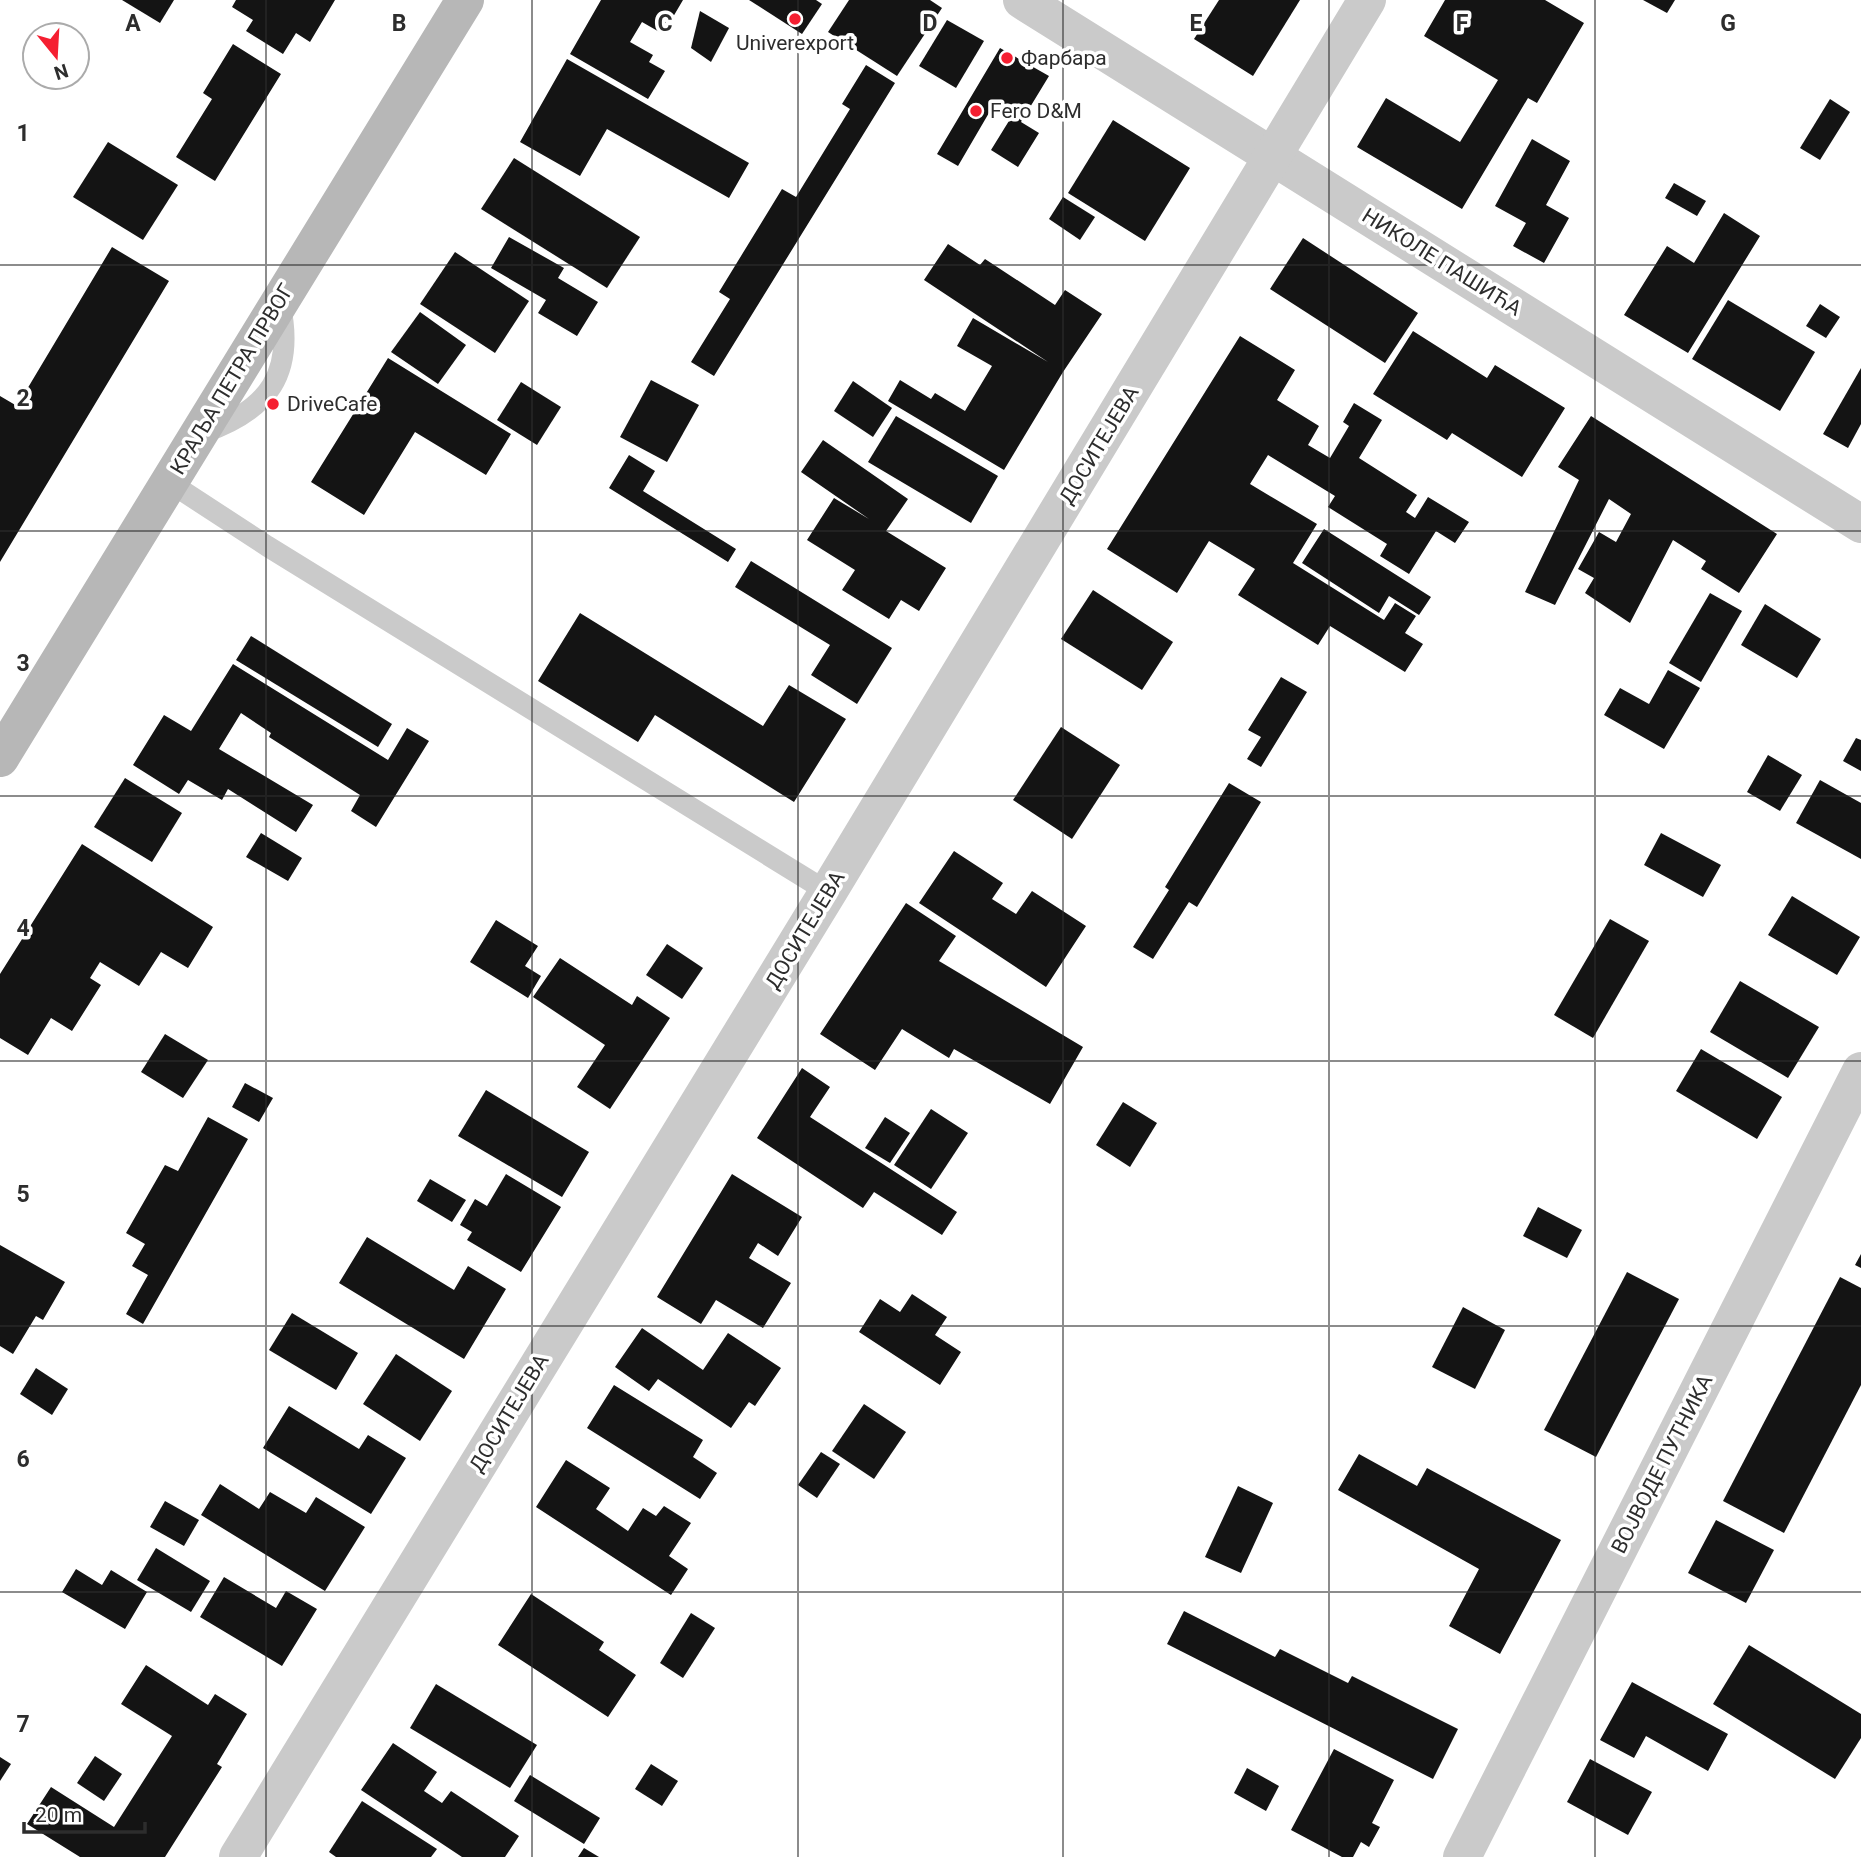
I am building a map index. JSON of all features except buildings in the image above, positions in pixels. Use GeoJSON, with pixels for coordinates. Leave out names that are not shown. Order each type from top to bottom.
{"type":"FeatureCollection","features":[{"type":"Feature","properties":{"kind":"street","name":"КРАЉА ПЕТРА ПРВОГ"},"geometry":{"type":"LineString","coordinates":[[0,758],[465,0]]}},
{"type":"Feature","properties":{"kind":"street","name":"НИКОЛЕ ПАШИЋА"},"geometry":{"type":"LineString","coordinates":[[1022,0],[1861,524]]}},
{"type":"Feature","properties":{"kind":"street","name":"ДОСИТЕЈЕВА"},"geometry":{"type":"LineString","coordinates":[[238,1857],[828,892],[1367,0]]}},
{"type":"Feature","properties":{"kind":"street","name":"ВОЈВОДЕ ПУТНИКА"},"geometry":{"type":"LineString","coordinates":[[1462,1857],[1861,1071]]}},
{"type":"Feature","properties":{"kind":"lane"},"geometry":{"type":"LineString","coordinates":[[169,482],[267,546],[828,892]]}},
{"type":"Feature","properties":{"kind":"place","name":"Univerexport"},"geometry":{"type":"Point","coordinates":[795,19]}},
{"type":"Feature","properties":{"kind":"place","name":"Фарбара"},"geometry":{"type":"Point","coordinates":[1007,58]}},
{"type":"Feature","properties":{"kind":"place","name":"Fero D&M"},"geometry":{"type":"Point","coordinates":[976,111]}},
{"type":"Feature","properties":{"kind":"place","name":"DriveCafe"},"geometry":{"type":"Point","coordinates":[273,404]}}]}
